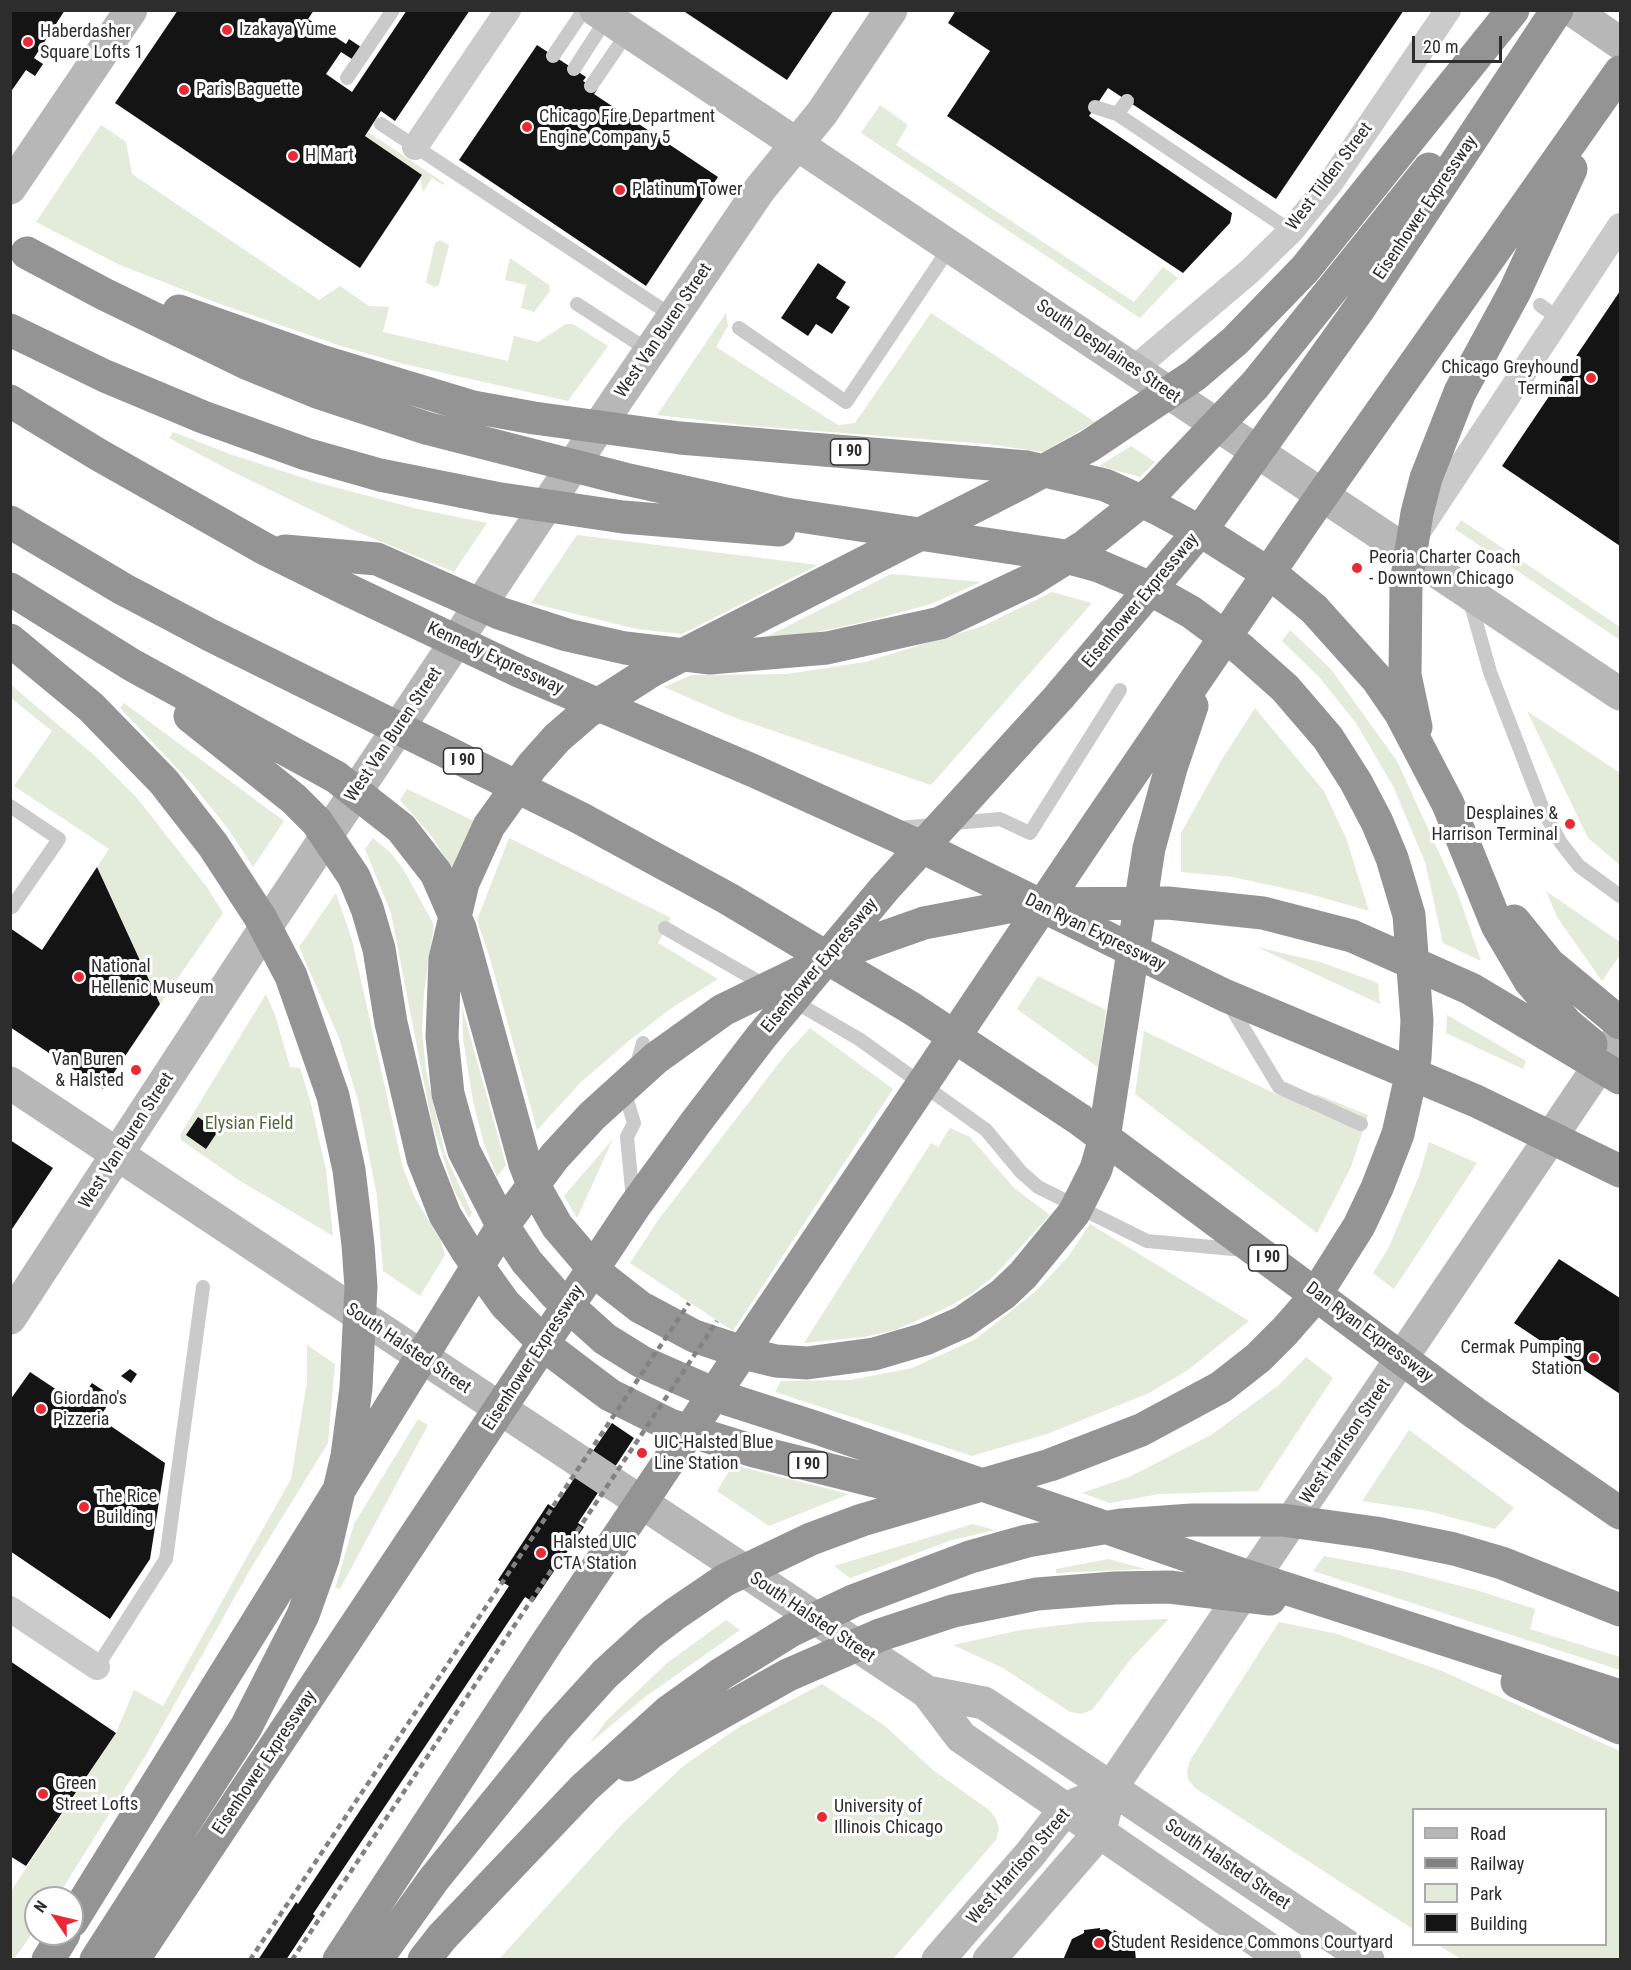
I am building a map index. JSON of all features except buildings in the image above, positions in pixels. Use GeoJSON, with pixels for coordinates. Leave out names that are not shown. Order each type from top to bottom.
{"type":"FeatureCollection","features":[{"type":"Feature","properties":{"kind":"highway"},"geometry":{"type":"LineString","coordinates":[[1150,1542],[693,1387],[622,1351],[580,1318],[540,1278],[514,1243],[482,1191],[464,1151],[448,1094],[442,1037],[445,959],[453,922],[463,883],[489,826],[532,766],[587,712],[651,671],[1089,446],[1195,375],[1235,341],[1305,268],[1513,10]]}},
{"type":"Feature","properties":{"kind":"highway","name":"Eisenhower Expressway"},"geometry":{"type":"LineString","coordinates":[[133,1959],[634,1207],[761,1037],[884,889],[1059,698],[1207,522],[1359,309],[1557,10]]}},
{"type":"Feature","properties":{"kind":"highway"},"geometry":{"type":"LineString","coordinates":[[265,549],[377,559],[499,613],[567,635],[625,648],[710,658],[827,648],[940,623],[1031,580],[1085,546],[1154,491],[1255,385],[1324,296],[1539,38]]}},
{"type":"Feature","properties":{"kind":"highway"},"geometry":{"type":"LineString","coordinates":[[339,1959],[555,1631],[1213,655],[1614,82]]}},
{"type":"Feature","properties":{"kind":"highway"},"geometry":{"type":"LineString","coordinates":[[1614,82],[1515,291],[1460,392],[1426,478],[1417,513],[1406,583],[1406,675],[1418,736],[1438,800],[1469,859],[1493,896],[1549,964],[1620,1023]]}},
{"type":"Feature","properties":{"kind":"highway"},"geometry":{"type":"LineString","coordinates":[[19,248],[104,294],[246,363],[317,392],[415,425],[704,497],[862,527],[1059,555],[1099,566],[1141,584],[1191,612],[1241,649],[1285,688],[1328,738],[1356,782],[1392,858],[1409,915],[1418,1021],[1414,1058],[1398,1134],[1377,1188],[1336,1265],[1313,1299],[1258,1358],[1221,1387],[1184,1409],[1112,1442],[1050,1465],[862,1520],[762,1560],[725,1580],[650,1633],[605,1674],[499,1798],[434,1879],[376,1959]]}},
{"type":"Feature","properties":{"kind":"highway","name":"I 90"},"geometry":{"type":"LineString","coordinates":[[19,248],[96,282],[321,361],[473,406],[534,418],[680,438],[1027,467],[1105,485],[1156,508],[1214,539],[1280,581],[1314,609],[1377,679],[1401,714],[1448,804],[1497,925],[1530,981],[1567,1024],[1620,1069]]}},
{"type":"Feature","properties":{"kind":"highway"},"geometry":{"type":"LineString","coordinates":[[10,330],[105,376],[203,417],[306,454],[380,475],[495,498],[623,516],[779,530],[943,537]]}},
{"type":"Feature","properties":{"kind":"highway","name":"Kennedy Expressway"},"geometry":{"type":"LineString","coordinates":[[10,400],[99,455],[265,549],[519,671],[754,771],[996,885]]}},
{"type":"Feature","properties":{"kind":"highway","name":"Dan Ryan Expressway"},"geometry":{"type":"LineString","coordinates":[[10,522],[123,589],[219,640],[580,818],[727,898],[911,1008],[1070,1113],[1475,1413],[1620,1513]]}},
{"type":"Feature","properties":{"kind":"highway","name":"I 90"},"geometry":{"type":"LineString","coordinates":[[10,589],[132,665],[184,711],[294,799],[317,822],[349,868],[367,908],[379,949],[399,1058],[423,1160],[445,1215],[467,1251],[505,1304],[553,1352],[582,1374],[638,1410],[679,1428],[754,1451],[1025,1519],[1150,1542],[1620,1696]]}},
{"type":"Feature","properties":{"kind":"highway"},"geometry":{"type":"LineString","coordinates":[[10,640],[91,707],[164,782],[213,846],[275,945],[306,1013],[333,1095],[349,1170],[359,1256],[361,1287],[356,1388],[347,1456],[323,1559],[303,1615],[267,1690],[246,1727],[96,1959]]}},
{"type":"Feature","properties":{"kind":"highway"},"geometry":{"type":"LineString","coordinates":[[132,665],[336,777],[383,812],[421,851],[442,885],[460,928],[525,1164],[535,1189],[557,1226],[599,1275],[649,1312],[694,1336],[751,1356],[776,1361],[807,1363],[842,1360],[907,1345],[963,1322],[1002,1294],[1043,1254],[1074,1213],[1096,1169],[1103,1145],[1149,848],[1183,730],[1213,655]]}},
{"type":"Feature","properties":{"kind":"highway","name":"Dan Ryan Expressway"},"geometry":{"type":"LineString","coordinates":[[996,885],[1224,995],[1476,1101],[1620,1171]]}},
{"type":"Feature","properties":{"kind":"highway"},"geometry":{"type":"LineString","coordinates":[[84,1901],[502,1227],[555,1156],[592,1116],[656,1058],[723,1010],[842,952],[924,923],[1024,904],[1168,903],[1263,913],[1352,936],[1471,989],[1620,1078]]}},
{"type":"Feature","properties":{"kind":"highway"},"geometry":{"type":"LineString","coordinates":[[424,1959],[442,1937],[584,1788],[668,1712],[721,1674],[792,1630],[853,1601],[919,1575],[1027,1540],[1121,1525],[1192,1520],[1291,1521],[1376,1533],[1454,1549],[1502,1563],[1620,1610]]}},
{"type":"Feature","properties":{"kind":"highway"},"geometry":{"type":"LineString","coordinates":[[584,1788],[788,1675],[880,1635],[953,1611],[1016,1598],[1115,1588],[1169,1587],[1256,1596],[1343,1615],[1518,1682],[1620,1728]]}},
{"type":"Feature","properties":{"kind":"highway"},"geometry":{"type":"LineString","coordinates":[[48,1959],[56,1946]]}},
{"type":"Feature","properties":{"kind":"main road"},"geometry":{"type":"LineString","coordinates":[[10,188],[131,10]]}},
{"type":"Feature","properties":{"kind":"main road","name":"West Van Buren Street"},"geometry":{"type":"LineString","coordinates":[[10,1318],[246,957],[612,407],[760,189],[822,113],[891,10]]}},
{"type":"Feature","properties":{"kind":"main road"},"geometry":{"type":"LineString","coordinates":[[1572,10],[1620,43]]}},
{"type":"Feature","properties":{"kind":"main road","name":"South Desplaines Street"},"geometry":{"type":"LineString","coordinates":[[604,18],[1620,694]]}},
{"type":"Feature","properties":{"kind":"main road","name":"West Harrison Street"},"geometry":{"type":"LineString","coordinates":[[989,1959],[1099,1833],[1111,1788],[1620,1035]]}},
{"type":"Feature","properties":{"kind":"main road","name":"South Halsted Street"},"geometry":{"type":"LineString","coordinates":[[10,1083],[879,1663],[927,1692],[984,1702],[1368,1959]]}},
{"type":"Feature","properties":{"kind":"main road","name":"South Halsted Street"},"geometry":{"type":"LineString","coordinates":[[927,1692],[961,1737],[1285,1959]]}},
{"type":"Feature","properties":{"kind":"main road","name":"West Harrison Street"},"geometry":{"type":"LineString","coordinates":[[938,1959],[1031,1853],[1065,1809],[1111,1788]]}},
{"type":"Feature","properties":{"kind":"street"},"geometry":{"type":"LineString","coordinates":[[415,147],[508,10]]}},
{"type":"Feature","properties":{"kind":"street","name":"West Tilden Street"},"geometry":{"type":"LineString","coordinates":[[1134,369],[1250,271],[1291,231],[1331,182],[1448,10]]}},
{"type":"Feature","properties":{"kind":"street"},"geometry":{"type":"LineString","coordinates":[[1406,551],[1549,312],[1620,226]]}},
{"type":"Feature","properties":{"kind":"street"},"geometry":{"type":"LineString","coordinates":[[10,1609],[97,1666]]}},
{"type":"Feature","properties":{"kind":"lane"},"geometry":{"type":"LineString","coordinates":[[347,78],[393,10]]}},
{"type":"Feature","properties":{"kind":"lane"},"geometry":{"type":"LineString","coordinates":[[553,56],[604,18]]}},
{"type":"Feature","properties":{"kind":"lane"},"geometry":{"type":"LineString","coordinates":[[574,69],[604,18]]}},
{"type":"Feature","properties":{"kind":"lane"},"geometry":{"type":"LineString","coordinates":[[591,86],[604,18]]}},
{"type":"Feature","properties":{"kind":"lane"},"geometry":{"type":"LineString","coordinates":[[1117,114],[1127,100]]}},
{"type":"Feature","properties":{"kind":"lane"},"geometry":{"type":"LineString","coordinates":[[1095,107],[1117,114],[1291,231]]}},
{"type":"Feature","properties":{"kind":"lane"},"geometry":{"type":"LineString","coordinates":[[381,124],[674,316]]}},
{"type":"Feature","properties":{"kind":"lane"},"geometry":{"type":"LineString","coordinates":[[739,328],[846,402],[950,247]]}},
{"type":"Feature","properties":{"kind":"lane"},"geometry":{"type":"LineString","coordinates":[[577,304],[651,352]]}},
{"type":"Feature","properties":{"kind":"lane"},"geometry":{"type":"LineString","coordinates":[[1467,591],[1490,672],[1544,812],[1561,843],[1579,866],[1620,896]]}},
{"type":"Feature","properties":{"kind":"lane"},"geometry":{"type":"LineString","coordinates":[[882,830],[1000,819],[1030,833],[1120,690]]}},
{"type":"Feature","properties":{"kind":"lane"},"geometry":{"type":"LineString","coordinates":[[10,806],[59,839],[12,907]]}},
{"type":"Feature","properties":{"kind":"lane"},"geometry":{"type":"LineString","coordinates":[[665,928],[859,1040],[987,1130],[1021,1172],[1038,1187],[1146,1241],[1259,1251]]}},
{"type":"Feature","properties":{"kind":"lane"},"geometry":{"type":"LineString","coordinates":[[1224,995],[1279,1087],[1361,1124]]}},
{"type":"Feature","properties":{"kind":"lane"},"geometry":{"type":"LineString","coordinates":[[634,1207],[627,1137],[634,1123],[627,1101],[643,1043]]}},
{"type":"Feature","properties":{"kind":"lane"},"geometry":{"type":"LineString","coordinates":[[97,1666],[166,1559],[202,1287]]}},
{"type":"Feature","properties":{"kind":"green space"},"geometry":{"type":"Polygon","coordinates":[[[880,105],[908,125],[896,145],[1134,302],[1163,267],[1178,278],[1140,318],[861,133],[880,105]]]}},
{"type":"Feature","properties":{"kind":"green space"},"geometry":{"type":"Polygon","coordinates":[[[101,125],[126,142],[132,174],[319,300],[340,286],[369,306],[389,307],[383,332],[508,361],[514,336],[538,342],[566,324],[573,324],[608,346],[568,401],[404,364],[341,346],[220,304],[120,265],[36,222],[101,125]]]}},
{"type":"Feature","properties":{"kind":"green space"},"geometry":{"type":"Polygon","coordinates":[[[368,132],[444,183],[443,185],[432,178],[423,192],[420,178],[422,175],[365,136],[368,132]]]}},
{"type":"Feature","properties":{"kind":"green space"},"geometry":{"type":"Polygon","coordinates":[[[440,240],[449,245],[439,285],[434,287],[426,282],[435,243],[440,240]]]}},
{"type":"Feature","properties":{"kind":"green space"},"geometry":{"type":"Polygon","coordinates":[[[510,258],[549,285],[550,291],[534,312],[521,308],[526,285],[505,280],[510,258]]]}},
{"type":"Feature","properties":{"kind":"green space"},"geometry":{"type":"Polygon","coordinates":[[[726,313],[728,326],[716,347],[838,425],[855,423],[931,313],[1095,422],[1043,452],[987,444],[752,426],[657,415],[726,313]]]}},
{"type":"Feature","properties":{"kind":"green space"},"geometry":{"type":"Polygon","coordinates":[[[173,432],[230,454],[319,483],[418,509],[487,523],[454,572],[353,530],[229,470],[169,438],[173,432]]]}},
{"type":"Feature","properties":{"kind":"green space"},"geometry":{"type":"Polygon","coordinates":[[[1131,446],[1155,462],[1140,477],[1099,466],[1131,446]]]}},
{"type":"Feature","properties":{"kind":"green space"},"geometry":{"type":"Polygon","coordinates":[[[1461,520],[1620,627],[1620,640],[1455,529],[1461,520]]]}},
{"type":"Feature","properties":{"kind":"green space"},"geometry":{"type":"Polygon","coordinates":[[[577,535],[818,565],[682,634],[637,629],[531,603],[577,535]]]}},
{"type":"Feature","properties":{"kind":"green space"},"geometry":{"type":"Polygon","coordinates":[[[891,574],[981,582],[931,604],[868,621],[812,633],[764,638],[891,574]]]}},
{"type":"Feature","properties":{"kind":"green space"},"geometry":{"type":"Polygon","coordinates":[[[1052,592],[1092,603],[931,785],[733,717],[664,687],[692,675],[787,674],[865,662],[983,626],[1052,592]]]}},
{"type":"Feature","properties":{"kind":"green space"},"geometry":{"type":"Polygon","coordinates":[[[1290,630],[1330,668],[1397,761],[1458,894],[1481,961],[1443,943],[1425,862],[1393,786],[1356,723],[1319,677],[1282,641],[1290,630]]]}},
{"type":"Feature","properties":{"kind":"green space"},"geometry":{"type":"Polygon","coordinates":[[[10,684],[95,756],[137,798],[206,886],[223,913],[160,1004],[97,867],[109,849],[14,786],[52,731],[11,698],[10,684]]]}},
{"type":"Feature","properties":{"kind":"green space"},"geometry":{"type":"Polygon","coordinates":[[[124,703],[284,821],[253,867],[229,830],[193,785],[120,708],[124,703]]]}},
{"type":"Feature","properties":{"kind":"green space"},"geometry":{"type":"Polygon","coordinates":[[[1255,708],[1324,791],[1346,838],[1369,911],[1310,894],[1233,877],[1181,872],[1181,833],[1221,761],[1255,708]]]}},
{"type":"Feature","properties":{"kind":"green space"},"geometry":{"type":"Polygon","coordinates":[[[1527,711],[1620,773],[1620,865],[1588,838],[1527,711]]]}},
{"type":"Feature","properties":{"kind":"green space"},"geometry":{"type":"Polygon","coordinates":[[[407,789],[474,821],[452,869],[433,838],[400,800],[407,789]]]}},
{"type":"Feature","properties":{"kind":"green space"},"geometry":{"type":"Polygon","coordinates":[[[373,838],[391,853],[405,872],[434,925],[424,993],[422,1031],[426,1071],[445,1154],[472,1213],[469,1218],[453,1188],[431,1119],[391,913],[365,849],[373,838]]]}},
{"type":"Feature","properties":{"kind":"green space"},"geometry":{"type":"Polygon","coordinates":[[[509,838],[671,918],[658,943],[718,979],[670,1009],[630,1040],[582,1081],[537,1130],[490,958],[477,920],[509,838]]]}},
{"type":"Feature","properties":{"kind":"green space"},"geometry":{"type":"Polygon","coordinates":[[[1546,891],[1620,942],[1620,955],[1602,981],[1557,917],[1546,891]]]}},
{"type":"Feature","properties":{"kind":"green space"},"geometry":{"type":"Polygon","coordinates":[[[336,893],[352,940],[403,1168],[415,1198],[440,1239],[445,1255],[420,1296],[383,1271],[377,1196],[358,1100],[339,1038],[299,947],[336,893]]]}},
{"type":"Feature","properties":{"kind":"green space"},"geometry":{"type":"Polygon","coordinates":[[[1257,947],[1320,962],[1378,983],[1380,1004],[1257,947]]]}},
{"type":"Feature","properties":{"kind":"green space"},"geometry":{"type":"Polygon","coordinates":[[[1038,976],[1106,1010],[1099,1068],[1017,1009],[1038,976]]]}},
{"type":"Feature","properties":{"kind":"green space","name":"Elysian Field"},"geometry":{"type":"Polygon","coordinates":[[[266,994],[275,1015],[290,1067],[300,1068],[310,1100],[326,1170],[333,1236],[237,1179],[181,1140],[180,1135],[266,994]]]}},
{"type":"Feature","properties":{"kind":"green space"},"geometry":{"type":"Polygon","coordinates":[[[462,1007],[506,1165],[497,1177],[484,1144],[473,1101],[463,1039],[462,1007]]]}},
{"type":"Feature","properties":{"kind":"green space"},"geometry":{"type":"Polygon","coordinates":[[[1447,1015],[1526,1061],[1523,1069],[1446,1033],[1447,1015]]]}},
{"type":"Feature","properties":{"kind":"green space"},"geometry":{"type":"Polygon","coordinates":[[[810,1028],[893,1089],[733,1331],[630,1263],[659,1219],[786,1054],[810,1028]]]}},
{"type":"Feature","properties":{"kind":"green space"},"geometry":{"type":"Polygon","coordinates":[[[1144,1031],[1278,1095],[1280,1092],[1309,1109],[1316,1094],[1368,1115],[1351,1167],[1317,1233],[1135,1094],[1144,1031]]]}},
{"type":"Feature","properties":{"kind":"green space"},"geometry":{"type":"Polygon","coordinates":[[[950,1128],[970,1137],[1014,1188],[1050,1215],[994,1276],[971,1294],[946,1308],[895,1330],[864,1337],[804,1343],[931,1143],[938,1147],[950,1128]]]}},
{"type":"Feature","properties":{"kind":"green space"},"geometry":{"type":"Polygon","coordinates":[[[613,1139],[577,1218],[564,1196],[613,1139]]]}},
{"type":"Feature","properties":{"kind":"green space"},"geometry":{"type":"Polygon","coordinates":[[[1429,1142],[1477,1163],[1394,1289],[1373,1273],[1388,1249],[1419,1176],[1429,1142]]]}},
{"type":"Feature","properties":{"kind":"green space"},"geometry":{"type":"Polygon","coordinates":[[[1090,1224],[1249,1321],[1188,1370],[1149,1393],[1047,1434],[972,1456],[775,1392],[781,1381],[851,1380],[912,1368],[976,1339],[1036,1291],[1068,1257],[1090,1224]]]}},
{"type":"Feature","properties":{"kind":"green space"},"geometry":{"type":"Polygon","coordinates":[[[307,1345],[335,1364],[328,1443],[251,1568],[146,1755],[64,1886],[24,1886],[24,1945],[14,1959],[11,1959],[11,1891],[116,1733],[134,1690],[163,1706],[291,1479],[307,1382],[307,1345]]]}},
{"type":"Feature","properties":{"kind":"green space"},"geometry":{"type":"Polygon","coordinates":[[[1306,1357],[1333,1378],[1258,1491],[1159,1494],[1110,1503],[1082,1493],[1129,1477],[1211,1435],[1279,1385],[1306,1357]]]}},
{"type":"Feature","properties":{"kind":"green space"},"geometry":{"type":"Polygon","coordinates":[[[418,1419],[428,1425],[340,1589],[335,1588],[354,1524],[418,1419]]]}},
{"type":"Feature","properties":{"kind":"green space"},"geometry":{"type":"Polygon","coordinates":[[[1409,1430],[1514,1508],[1495,1529],[1428,1511],[1362,1501],[1409,1430]]]}},
{"type":"Feature","properties":{"kind":"green space"},"geometry":{"type":"Polygon","coordinates":[[[733,1465],[849,1494],[769,1526],[717,1491],[733,1465]]]}},
{"type":"Feature","properties":{"kind":"green space"},"geometry":{"type":"Polygon","coordinates":[[[973,1524],[995,1530],[952,1540],[850,1578],[834,1566],[973,1524]]]}},
{"type":"Feature","properties":{"kind":"green space"},"geometry":{"type":"Polygon","coordinates":[[[1324,1556],[1403,1571],[1476,1590],[1535,1609],[1530,1629],[1620,1657],[1620,1670],[1313,1571],[1324,1556]]]}},
{"type":"Feature","properties":{"kind":"green space"},"geometry":{"type":"Polygon","coordinates":[[[1108,1559],[1146,1569],[1056,1573],[1056,1569],[1108,1559]]]}},
{"type":"Feature","properties":{"kind":"green space"},"geometry":{"type":"Polygon","coordinates":[[[1169,1619],[1129,1661],[1093,1709],[1082,1714],[1070,1712],[1003,1668],[953,1645],[1021,1630],[1087,1622],[1169,1619]]]}},
{"type":"Feature","properties":{"kind":"green space"},"geometry":{"type":"Polygon","coordinates":[[[726,1620],[740,1630],[645,1697],[589,1744],[607,1720],[667,1663],[726,1620]]]}},
{"type":"Feature","properties":{"kind":"green space"},"geometry":{"type":"Polygon","coordinates":[[[1279,1622],[1337,1634],[1442,1671],[1620,1751],[1620,1959],[1461,1959],[1440,1946],[1607,1946],[1607,1808],[1412,1808],[1412,1928],[1195,1788],[1188,1779],[1187,1770],[1191,1759],[1279,1622]]]}},
{"type":"Feature","properties":{"kind":"green space","name":"University of Illinois Chicago"},"geometry":{"type":"Polygon","coordinates":[[[822,1684],[885,1726],[933,1770],[989,1810],[996,1819],[999,1829],[996,1840],[893,1959],[499,1959],[623,1823],[682,1767],[736,1729],[822,1684]]]}},
{"type":"Feature","properties":{"kind":"railway"},"geometry":{"type":"LineString","coordinates":[[250,1960],[689,1303]]}},
{"type":"Feature","properties":{"kind":"railway"},"geometry":{"type":"LineString","coordinates":[[292,1960],[717,1321]]}},
{"type":"Feature","properties":{"kind":"place","name":"Izakaya Yume"},"geometry":{"type":"Point","coordinates":[227,30]}},
{"type":"Feature","properties":{"kind":"place","name":"Haberdasher Square Lofts 1"},"geometry":{"type":"Point","coordinates":[28,42]}},
{"type":"Feature","properties":{"kind":"place","name":"Paris Baguette"},"geometry":{"type":"Point","coordinates":[184,90]}},
{"type":"Feature","properties":{"kind":"place","name":"Chicago Fire Department Engine Company 5"},"geometry":{"type":"Point","coordinates":[527,127]}},
{"type":"Feature","properties":{"kind":"place","name":"H Mart"},"geometry":{"type":"Point","coordinates":[293,156]}},
{"type":"Feature","properties":{"kind":"place","name":"Platinum Tower"},"geometry":{"type":"Point","coordinates":[620,190]}},
{"type":"Feature","properties":{"kind":"place","name":"Chicago Greyhound Terminal"},"geometry":{"type":"Point","coordinates":[1591,378]}},
{"type":"Feature","properties":{"kind":"place","name":"Peoria Charter Coach - Downtown Chicago"},"geometry":{"type":"Point","coordinates":[1357,568]}},
{"type":"Feature","properties":{"kind":"place","name":"Desplaines & Harrison Terminal"},"geometry":{"type":"Point","coordinates":[1570,824]}},
{"type":"Feature","properties":{"kind":"place","name":"National Hellenic Museum"},"geometry":{"type":"Point","coordinates":[79,977]}},
{"type":"Feature","properties":{"kind":"place","name":"Van Buren & Halsted"},"geometry":{"type":"Point","coordinates":[136,1070]}},
{"type":"Feature","properties":{"kind":"place","name":"Cermak Pumping Station"},"geometry":{"type":"Point","coordinates":[1594,1358]}},
{"type":"Feature","properties":{"kind":"place","name":"Giordano's Pizzeria"},"geometry":{"type":"Point","coordinates":[41,1409]}},
{"type":"Feature","properties":{"kind":"place","name":"UIC-Halsted Blue Line Station"},"geometry":{"type":"Point","coordinates":[642,1453]}},
{"type":"Feature","properties":{"kind":"place","name":"The Rice Building"},"geometry":{"type":"Point","coordinates":[84,1507]}},
{"type":"Feature","properties":{"kind":"place","name":"Halsted UIC CTA Station"},"geometry":{"type":"Point","coordinates":[541,1553]}},
{"type":"Feature","properties":{"kind":"place","name":"Green Street Lofts"},"geometry":{"type":"Point","coordinates":[43,1794]}},
{"type":"Feature","properties":{"kind":"place","name":"University of Illinois Chicago"},"geometry":{"type":"Point","coordinates":[822,1817]}},
{"type":"Feature","properties":{"kind":"place","name":"Student Residence Commons Courtyard"},"geometry":{"type":"Point","coordinates":[1099,1943]}}]}
